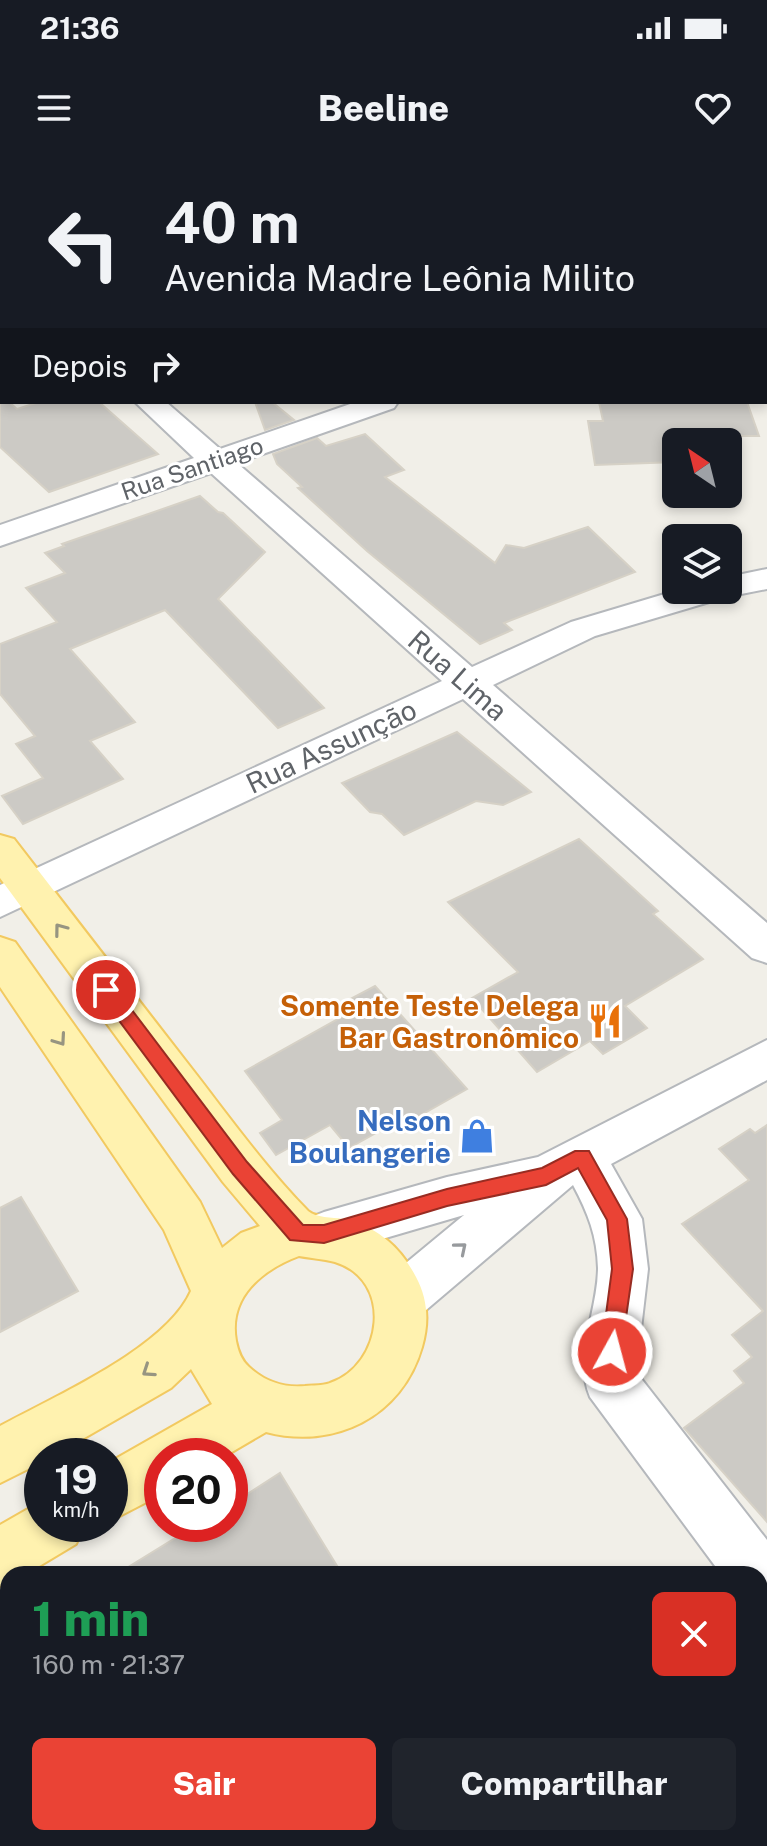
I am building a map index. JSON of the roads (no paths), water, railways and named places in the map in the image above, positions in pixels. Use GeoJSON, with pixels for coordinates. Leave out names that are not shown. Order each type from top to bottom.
{"type":"FeatureCollection","features":[{"type":"Feature","properties":{"kind":"main road"},"geometry":{"type":"LineString","coordinates":[[0,849],[15,895],[240,1168],[311,1234]]}},
{"type":"Feature","properties":{"kind":"main road"},"geometry":{"type":"LineString","coordinates":[[0,953],[183,1217],[211,1305],[209,1346],[219,1370],[237,1390],[261,1405],[292,1413],[324,1411],[354,1400],[379,1380],[396,1355],[403,1327],[401,1299],[390,1274],[373,1254],[350,1241],[311,1234],[273,1239],[249,1251],[230,1268],[211,1305],[152,1370],[0,1456]]}},
{"type":"Feature","properties":{"kind":"main road"},"geometry":{"type":"LineString","coordinates":[[204,1438],[261,1405]]}},
{"type":"Feature","properties":{"kind":"main road"},"geometry":{"type":"LineString","coordinates":[[0,1557],[25,1542]]}},
{"type":"Feature","properties":{"kind":"street","name":"Rua Lima"},"geometry":{"type":"LineString","coordinates":[[151,404],[767,947]]}},
{"type":"Feature","properties":{"kind":"street","name":"Rua Santiago"},"geometry":{"type":"LineString","coordinates":[[0,536],[378,404]]}},
{"type":"Feature","properties":{"kind":"street"},"geometry":{"type":"LineString","coordinates":[[742,584],[767,579]]}},
{"type":"Feature","properties":{"kind":"street","name":"Rua Assunção"},"geometry":{"type":"LineString","coordinates":[[15,895],[583,629],[667,604]]}},
{"type":"Feature","properties":{"kind":"street"},"geometry":{"type":"LineString","coordinates":[[401,1299],[564,1166],[767,1058]]}},
{"type":"Feature","properties":{"kind":"street"},"geometry":{"type":"LineString","coordinates":[[311,1234],[564,1166]]}},
{"type":"Feature","properties":{"kind":"street"},"geometry":{"type":"LineString","coordinates":[[564,1166],[617,1219],[623,1269],[609,1379],[750,1566]]}},
{"type":"Feature","properties":{"kind":"place","name":"Somente Teste Delega Bar Gastronômico"},"geometry":{"type":"Point","coordinates":[605,1021]}},
{"type":"Feature","properties":{"kind":"place","name":"Nelson Boulangerie"},"geometry":{"type":"Point","coordinates":[477,1136]}}]}
